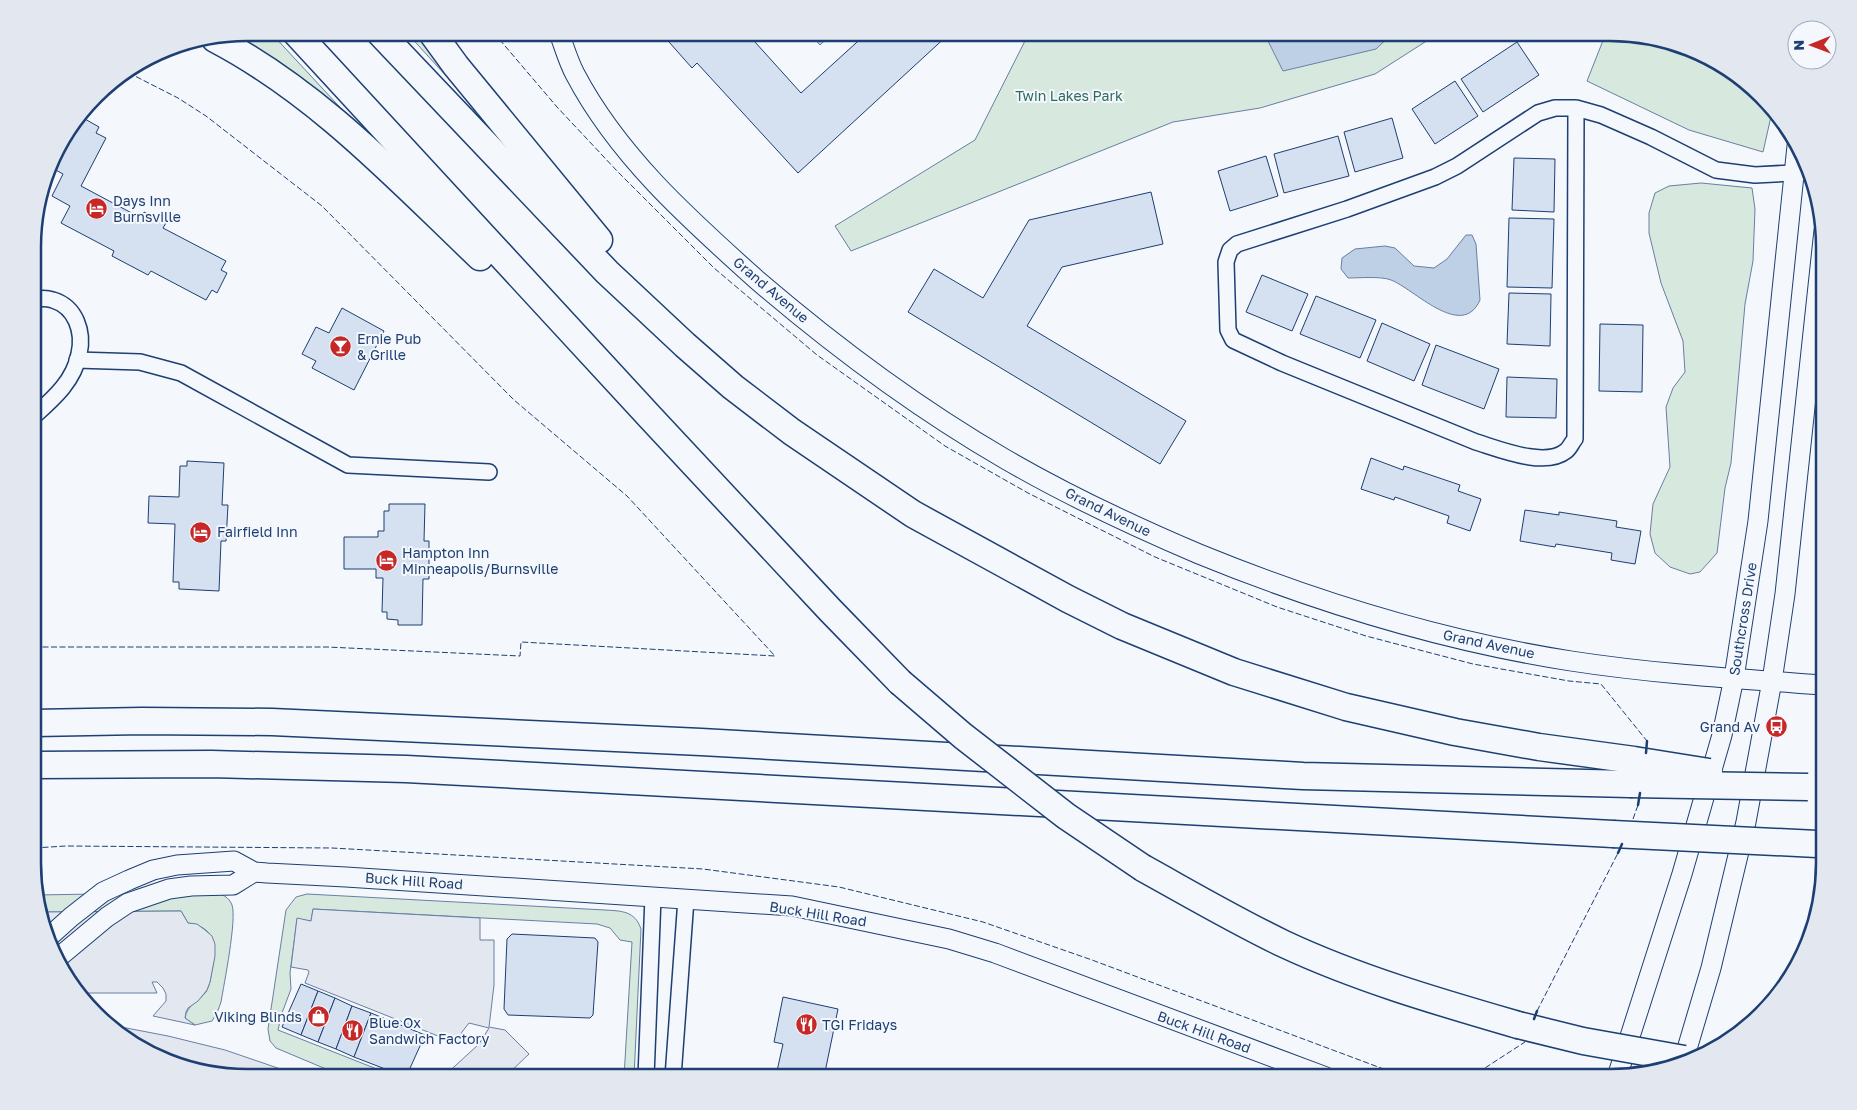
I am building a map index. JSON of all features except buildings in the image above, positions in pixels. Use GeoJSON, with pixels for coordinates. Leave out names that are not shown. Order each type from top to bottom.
{"type":"FeatureCollection","features":[{"type":"Feature","properties":{"kind":"highway"},"geometry":{"type":"LineString","coordinates":[[304,41],[650,417],[830,610],[900,682],[963,736],[1066,816],[1143,868],[1217,910],[1285,944],[1376,981],[1518,1024],[1583,1041],[1677,1058]]}},
{"type":"Feature","properties":{"kind":"highway"},"geometry":{"type":"LineString","coordinates":[[389,41],[607,272],[685,345],[733,387],[792,432],[913,514],[1068,599],[1122,626],[1234,672],[1346,707],[1465,734],[1539,747],[1632,772]]}},
{"type":"Feature","properties":{"kind":"highway"},"geometry":{"type":"LineString","coordinates":[[438,41],[456,66],[685,345]]}},
{"type":"Feature","properties":{"kind":"highway"},"geometry":{"type":"LineString","coordinates":[[222,43],[269,70],[308,98],[358,141],[650,417]]}},
{"type":"Feature","properties":{"kind":"highway"},"geometry":{"type":"LineString","coordinates":[[41,723],[272,722],[701,742],[1303,776],[1632,772],[1816,788]]}},
{"type":"Feature","properties":{"kind":"highway"},"geometry":{"type":"LineString","coordinates":[[41,765],[211,764],[406,769],[1816,844]]}},
{"type":"Feature","properties":{"kind":"street","name":"Grand Avenue"},"geometry":{"type":"LineString","coordinates":[[562,41],[573,70],[596,110],[622,147],[660,188],[715,242],[839,347],[950,425],[1006,460],[1076,498],[1156,536],[1279,585],[1339,606],[1452,637],[1570,661],[1638,670],[1816,684]]}},
{"type":"Feature","properties":{"kind":"street"},"geometry":{"type":"LineString","coordinates":[[1576,108],[1575,439],[1566,451],[1543,459],[1476,442],[1282,363],[1233,340],[1228,330],[1226,262],[1230,250],[1240,242],[1347,210],[1431,179],[1457,166],[1538,113],[1555,108],[1576,108],[1601,114],[1716,170],[1755,175],[1802,173]]}},
{"type":"Feature","properties":{"kind":"street","name":"Southcross Drive"},"geometry":{"type":"LineString","coordinates":[[1620,1068],[1682,874],[1722,735],[1734,678],[1758,521],[1802,173]]}},
{"type":"Feature","properties":{"kind":"street"},"geometry":{"type":"LineString","coordinates":[[41,299],[50,298],[64,304],[74,316],[80,335],[79,355],[70,378],[56,397],[41,410]]}},
{"type":"Feature","properties":{"kind":"street"},"geometry":{"type":"LineString","coordinates":[[1685,1054],[1711,968],[1746,822],[1772,681],[1785,594],[1816,305]]}},
{"type":"Feature","properties":{"kind":"street"},"geometry":{"type":"LineString","coordinates":[[77,360],[140,362],[180,373],[348,465],[489,472]]}},
{"type":"Feature","properties":{"kind":"street","name":"Buck Hill Road"},"geometry":{"type":"LineString","coordinates":[[53,933],[103,892],[154,870],[177,865],[234,861],[254,872],[792,906],[948,939],[995,953],[1305,1069]]}},
{"type":"Feature","properties":{"kind":"street"},"geometry":{"type":"LineString","coordinates":[[62,954],[107,917],[128,903],[169,889],[191,886],[233,885],[254,872]]}},
{"type":"Feature","properties":{"kind":"street"},"geometry":{"type":"LineString","coordinates":[[646,1069],[654,897]]}},
{"type":"Feature","properties":{"kind":"street"},"geometry":{"type":"LineString","coordinates":[[674,1069],[686,899]]}},
{"type":"Feature","properties":{"kind":"green space"},"geometry":{"type":"Polygon","coordinates":[[[278,41],[349,117],[236,42],[278,41]]]}},
{"type":"Feature","properties":{"kind":"green space"},"geometry":{"type":"Polygon","coordinates":[[[414,41],[426,41],[448,78],[414,41]]]}},
{"type":"Feature","properties":{"kind":"green space","name":"Twin Lakes Park"},"geometry":{"type":"Polygon","coordinates":[[[1025,41],[1427,41],[1375,74],[1260,108],[1173,122],[851,251],[835,226],[975,140],[1025,41]]]}},
{"type":"Feature","properties":{"kind":"green space"},"geometry":{"type":"Polygon","coordinates":[[[1603,41],[1650,45],[1689,57],[1724,76],[1746,92],[1765,111],[1771,119],[1763,152],[1689,130],[1587,81],[1603,41]]]}},
{"type":"Feature","properties":{"kind":"green space"},"geometry":{"type":"Polygon","coordinates":[[[1701,183],[1752,188],[1755,209],[1753,261],[1745,304],[1731,463],[1725,488],[1717,553],[1700,572],[1690,574],[1670,567],[1655,553],[1650,534],[1653,504],[1670,467],[1666,407],[1673,388],[1685,372],[1683,341],[1661,283],[1649,233],[1649,213],[1655,193],[1669,186],[1701,183]]]}},
{"type":"Feature","properties":{"kind":"green space"},"geometry":{"type":"Polygon","coordinates":[[[214,892],[225,896],[232,905],[233,924],[221,1002],[212,1021],[195,1025],[185,1018],[190,1007],[206,992],[214,962],[214,946],[209,934],[197,925],[188,923],[181,911],[47,912],[44,895],[214,892]]]}},
{"type":"Feature","properties":{"kind":"green space"},"geometry":{"type":"Polygon","coordinates":[[[307,894],[611,910],[631,915],[641,929],[634,1069],[624,1069],[632,942],[620,940],[610,928],[597,924],[313,909],[311,921],[297,919],[290,973],[291,989],[278,1030],[377,1069],[326,1069],[276,1048],[270,1041],[268,1029],[286,910],[296,897],[307,894]]]}},
{"type":"Feature","properties":{"kind":"shaded area"},"geometry":{"type":"Polygon","coordinates":[[[313,909],[480,918],[480,940],[494,940],[494,985],[489,1027],[505,1030],[529,1054],[513,1069],[452,1069],[479,1044],[489,1028],[469,1023],[462,1032],[458,1044],[305,983],[308,970],[291,967],[297,918],[311,921],[313,909]]]}},
{"type":"Feature","properties":{"kind":"shaded area"},"geometry":{"type":"Polygon","coordinates":[[[181,911],[188,923],[197,924],[205,930],[212,936],[215,944],[215,956],[207,990],[186,1012],[185,1018],[195,1025],[153,1016],[166,1001],[166,994],[157,982],[152,982],[157,993],[88,993],[62,954],[47,912],[181,911]]]}},
{"type":"Feature","properties":{"kind":"shaded area"},"geometry":{"type":"Polygon","coordinates":[[[124,1028],[168,1036],[225,1050],[281,1069],[220,1067],[194,1062],[156,1048],[124,1028]]]}},
{"type":"Feature","properties":{"kind":"water"},"geometry":{"type":"Polygon","coordinates":[[[816,41],[824,41],[820,45],[816,41]]]}},
{"type":"Feature","properties":{"kind":"water"},"geometry":{"type":"Polygon","coordinates":[[[1268,41],[1384,41],[1376,49],[1283,71],[1268,41]]]}},
{"type":"Feature","properties":{"kind":"water"},"geometry":{"type":"Polygon","coordinates":[[[1466,235],[1472,235],[1476,244],[1480,300],[1472,311],[1462,315],[1450,314],[1437,308],[1391,280],[1348,278],[1341,269],[1342,258],[1355,249],[1385,246],[1395,248],[1414,266],[1434,268],[1447,259],[1466,235]]]}},
{"type":"Feature","properties":{"kind":"fence"},"geometry":{"type":"LineString","coordinates":[[501,41],[557,107],[618,172],[714,268],[817,355],[945,446],[1028,493],[1155,557],[1277,607],[1366,636],[1473,664],[1569,681],[1601,684],[1647,741]]}},
{"type":"Feature","properties":{"kind":"fence"},"geometry":{"type":"LineString","coordinates":[[41,647],[327,647],[520,656],[521,642],[775,656],[627,496],[514,400],[322,206],[206,116],[178,98],[134,75]]}},
{"type":"Feature","properties":{"kind":"fence"},"geometry":{"type":"LineString","coordinates":[[1633,819],[1638,805]]}},
{"type":"Feature","properties":{"kind":"fence"},"geometry":{"type":"LineString","coordinates":[[41,848],[66,846],[332,848],[703,869],[839,887],[983,922],[1092,960],[1384,1069]]}},
{"type":"Feature","properties":{"kind":"fence"},"geometry":{"type":"LineString","coordinates":[[1537,1011],[1618,853]]}},
{"type":"Feature","properties":{"kind":"fence"},"geometry":{"type":"LineString","coordinates":[[1483,1069],[1525,1042]]}},
{"type":"Feature","properties":{"kind":"wall"},"geometry":{"type":"LineString","coordinates":[[1646,753],[1647,741]]}},
{"type":"Feature","properties":{"kind":"wall"},"geometry":{"type":"LineString","coordinates":[[1638,805],[1640,793]]}},
{"type":"Feature","properties":{"kind":"wall"},"geometry":{"type":"LineString","coordinates":[[1618,853],[1622,844]]}},
{"type":"Feature","properties":{"kind":"wall"},"geometry":{"type":"LineString","coordinates":[[1534,1019],[1537,1011]]}},
{"type":"Feature","properties":{"kind":"place","name":"Days Inn Burnsville"},"geometry":{"type":"Point","coordinates":[97,209]}},
{"type":"Feature","properties":{"kind":"place","name":"Ernie Pub & Grille"},"geometry":{"type":"Point","coordinates":[341,347]}},
{"type":"Feature","properties":{"kind":"place","name":"Fairfield Inn"},"geometry":{"type":"Point","coordinates":[201,532]}},
{"type":"Feature","properties":{"kind":"place","name":"Hampton Inn Minneapolis/Burnsville"},"geometry":{"type":"Point","coordinates":[386,561]}},
{"type":"Feature","properties":{"kind":"place","name":"Grand Av"},"geometry":{"type":"Point","coordinates":[1776,727]}},
{"type":"Feature","properties":{"kind":"place","name":"Viking Blinds"},"geometry":{"type":"Point","coordinates":[318,1017]}},
{"type":"Feature","properties":{"kind":"place","name":"TGI Fridays"},"geometry":{"type":"Point","coordinates":[806,1025]}},
{"type":"Feature","properties":{"kind":"place","name":"Blue Ox Sandwich Factory"},"geometry":{"type":"Point","coordinates":[353,1031]}}]}
